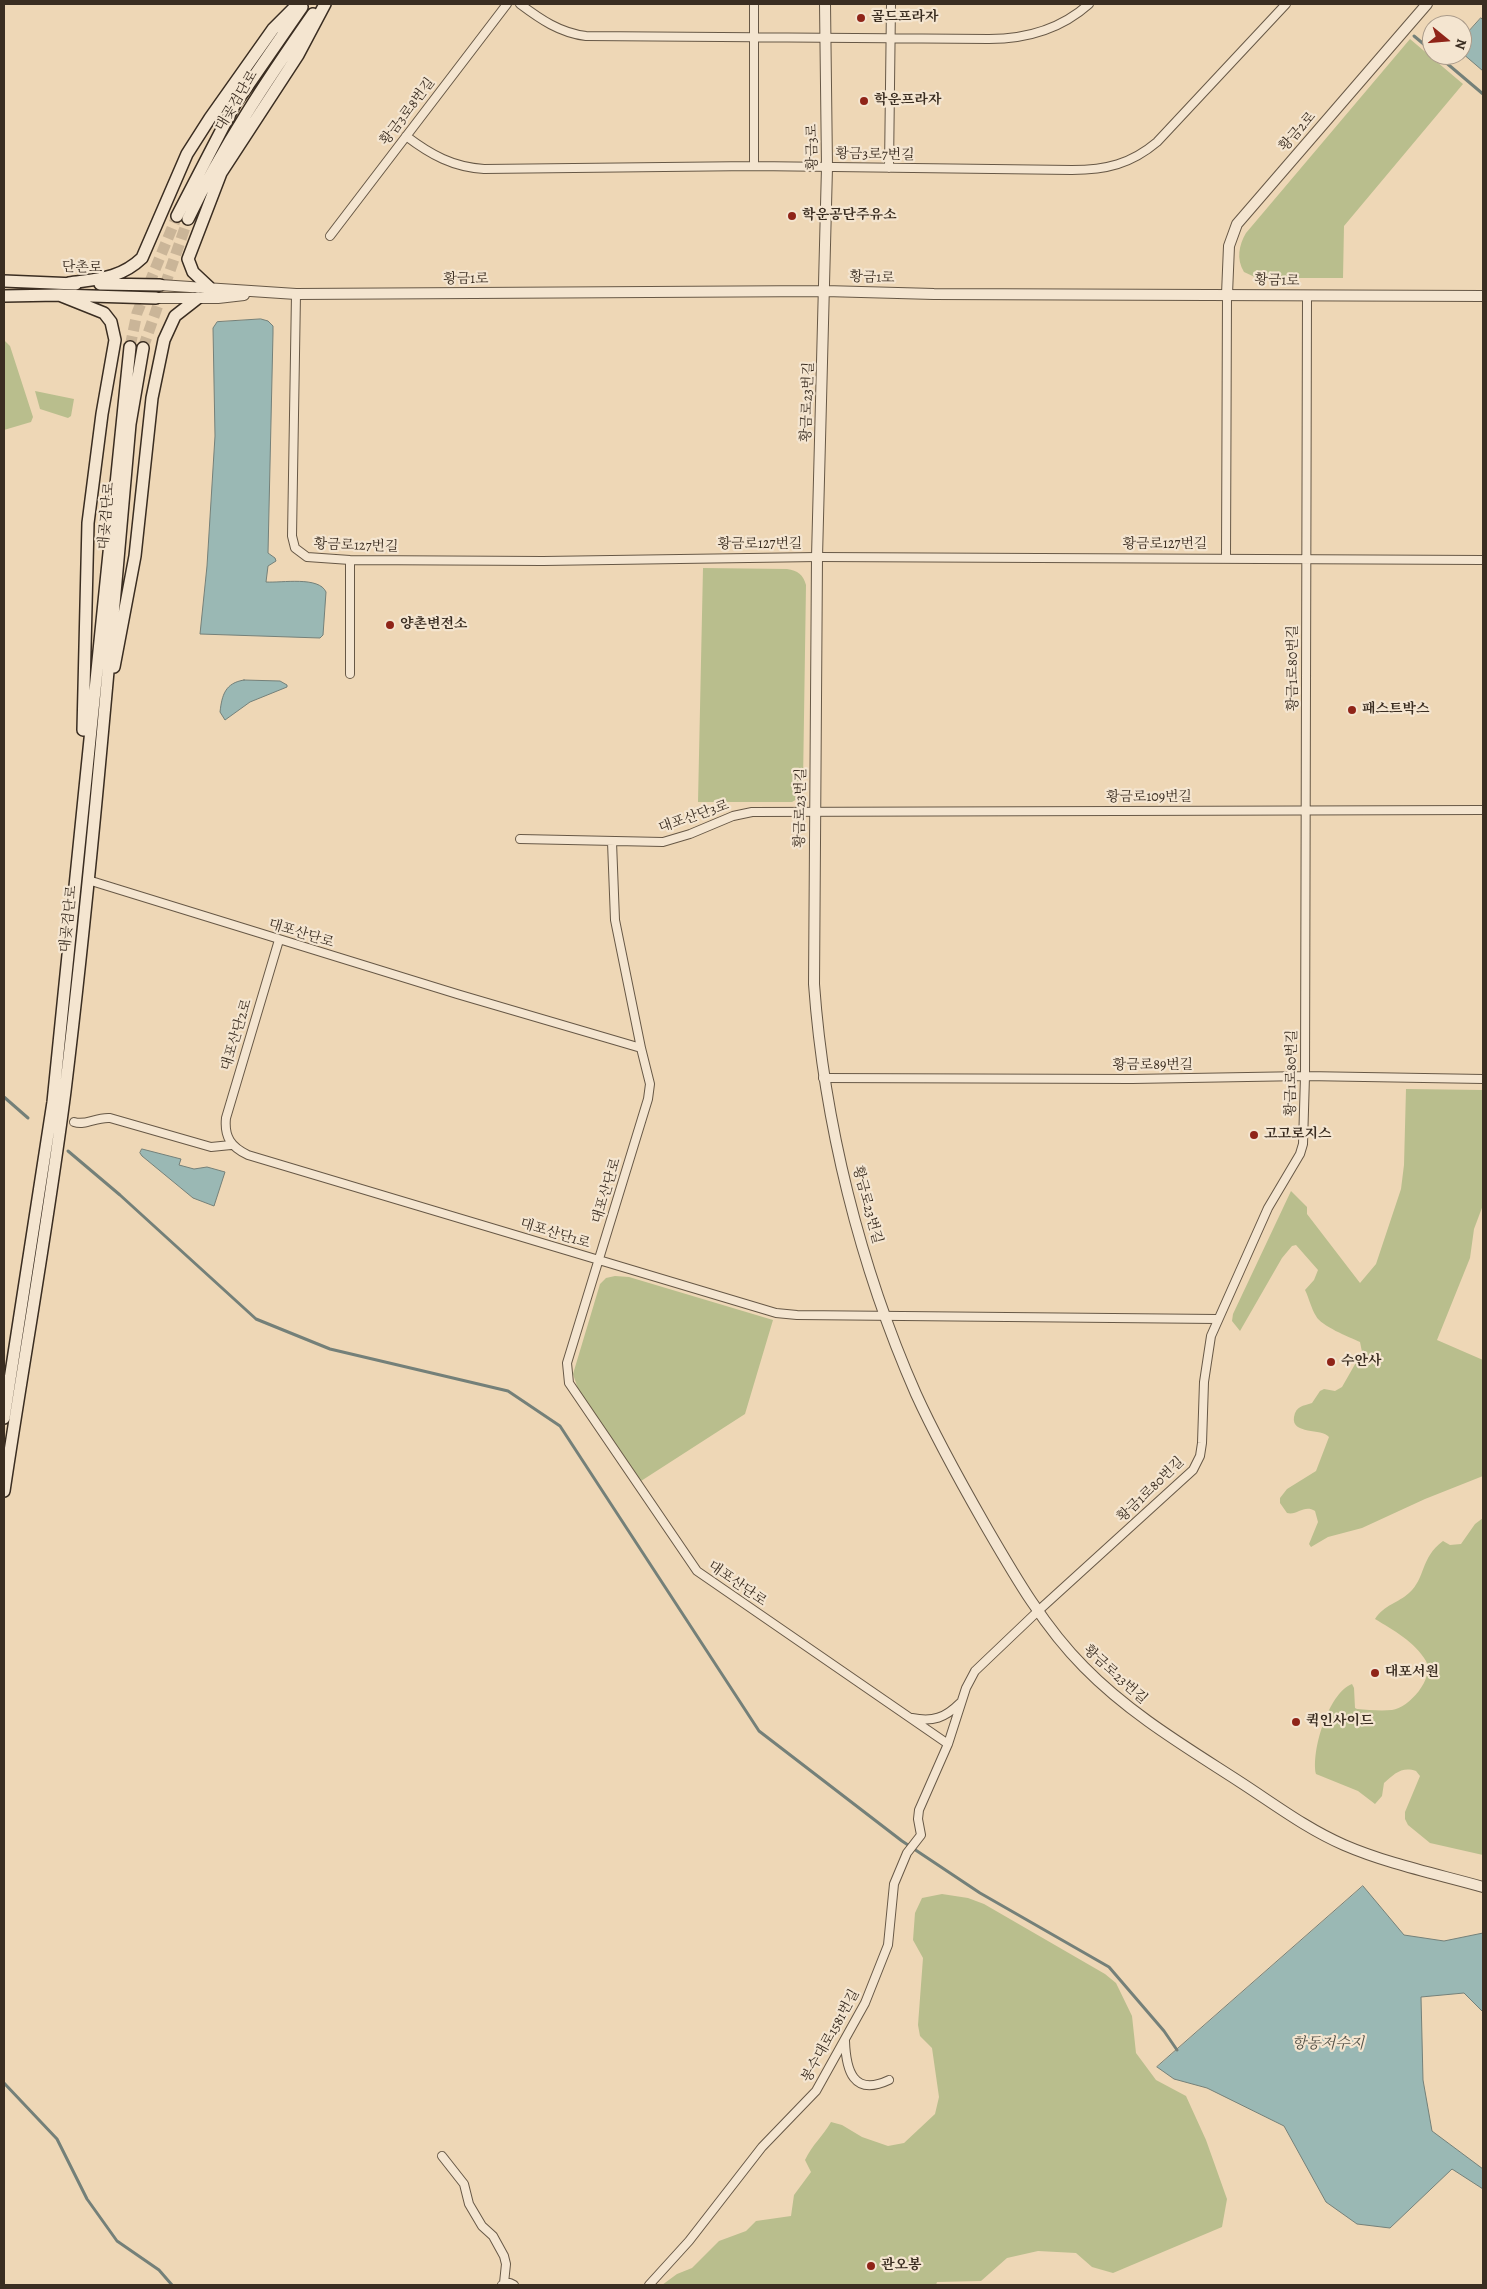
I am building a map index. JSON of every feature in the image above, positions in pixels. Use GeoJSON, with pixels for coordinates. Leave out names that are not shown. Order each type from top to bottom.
{"type":"FeatureCollection","features":[{"type":"Feature","properties":{"kind":"main road"},"geometry":{"type":"LineString","coordinates":[[69,283],[116,276],[130,269],[142,258],[187,154],[273,29],[298,4]]}},
{"type":"Feature","properties":{"kind":"main road","name":"대곶검단로"},"geometry":{"type":"LineString","coordinates":[[304,4],[235,104],[182,217],[205,184],[260,90],[320,4]]}},
{"type":"Feature","properties":{"kind":"main road"},"geometry":{"type":"LineString","coordinates":[[209,287],[193,272],[188,259],[221,173],[298,55],[325,4]]}},
{"type":"Feature","properties":{"kind":"main road","name":"단촌로"},"geometry":{"type":"LineString","coordinates":[[4,281],[160,285]]}},
{"type":"Feature","properties":{"kind":"main road"},"geometry":{"type":"LineString","coordinates":[[59,295],[104,313],[111,322],[115,340],[102,414],[88,523],[80,827]]}},
{"type":"Feature","properties":{"kind":"main road","name":"단촌로"},"geometry":{"type":"LineString","coordinates":[[4,296],[59,295],[156,298]]}},
{"type":"Feature","properties":{"kind":"main road"},"geometry":{"type":"LineString","coordinates":[[102,735],[135,556],[152,398],[164,340],[175,316],[198,298]]}},
{"type":"Feature","properties":{"kind":"main road","name":"대곶검단로"},"geometry":{"type":"LineString","coordinates":[[4,1418],[53,1102],[130,348]]}},
{"type":"Feature","properties":{"kind":"main road","name":"대곶검단로"},"geometry":{"type":"LineString","coordinates":[[4,1491],[49,1210],[88,880],[130,424],[143,348]]}},
{"type":"Feature","properties":{"kind":"street","name":"황금3로8번길"},"geometry":{"type":"LineString","coordinates":[[330,236],[507,4]]}},
{"type":"Feature","properties":{"kind":"street"},"geometry":{"type":"LineString","coordinates":[[520,4],[551,25],[574,35],[605,38],[998,39],[1024,37],[1057,25],[1089,4]]}},
{"type":"Feature","properties":{"kind":"street"},"geometry":{"type":"LineString","coordinates":[[754,4],[754,166]]}},
{"type":"Feature","properties":{"kind":"street","name":"황금3로"},"geometry":{"type":"LineString","coordinates":[[825,4],[827,167],[825,291]]}},
{"type":"Feature","properties":{"kind":"street"},"geometry":{"type":"LineString","coordinates":[[889,168],[891,4]]}},
{"type":"Feature","properties":{"kind":"street","name":"황금3로7번길"},"geometry":{"type":"LineString","coordinates":[[406,136],[436,157],[473,168],[754,166],[1096,170],[1122,164],[1147,151],[1286,4]]}},
{"type":"Feature","properties":{"kind":"street","name":"황금2로"},"geometry":{"type":"LineString","coordinates":[[1227,294],[1229,246],[1237,224],[1428,4]]}},
{"type":"Feature","properties":{"kind":"street","name":"황금1로"},"geometry":{"type":"LineString","coordinates":[[160,285],[296,294],[825,291],[934,294],[1483,296]]}},
{"type":"Feature","properties":{"kind":"street","name":"황금로23번길"},"geometry":{"type":"LineString","coordinates":[[825,291],[817,557],[814,984],[823,1078],[846,1188],[885,1316],[917,1396],[938,1439],[1008,1563],[1038,1611],[1082,1666],[1121,1702],[1167,1735],[1330,1839],[1362,1852],[1483,1888]]}},
{"type":"Feature","properties":{"kind":"street","name":"황금1로"},"geometry":{"type":"LineString","coordinates":[[156,298],[198,298],[260,293]]}},
{"type":"Feature","properties":{"kind":"street","name":"황금로127번길"},"geometry":{"type":"LineString","coordinates":[[296,294],[292,542],[300,553],[307,557],[350,560],[543,561],[817,557],[1483,560]]}},
{"type":"Feature","properties":{"kind":"street"},"geometry":{"type":"LineString","coordinates":[[1226,558],[1227,294]]}},
{"type":"Feature","properties":{"kind":"street","name":"황금1로80번길"},"geometry":{"type":"LineString","coordinates":[[920,1838],[919,1810],[948,1744],[966,1688],[975,1671],[1193,1470],[1200,1456],[1202,1443],[1206,1356],[1216,1319],[1268,1208],[1300,1154],[1303,1144],[1305,1076],[1307,296]]}},
{"type":"Feature","properties":{"kind":"street"},"geometry":{"type":"LineString","coordinates":[[350,560],[350,674]]}},
{"type":"Feature","properties":{"kind":"street","name":"황금로109번길"},"geometry":{"type":"LineString","coordinates":[[815,812],[1483,810]]}},
{"type":"Feature","properties":{"kind":"street","name":"대포산단3로"},"geometry":{"type":"LineString","coordinates":[[520,839],[664,842],[690,834],[742,813],[815,812]]}},
{"type":"Feature","properties":{"kind":"street"},"geometry":{"type":"LineString","coordinates":[[612,842],[615,920],[641,1048]]}},
{"type":"Feature","properties":{"kind":"street","name":"대포산단로"},"geometry":{"type":"LineString","coordinates":[[88,880],[279,940],[641,1048],[650,1090],[567,1363],[567,1376],[576,1394],[617,1456],[698,1571],[948,1744]]}},
{"type":"Feature","properties":{"kind":"street","name":"대포산단2로"},"geometry":{"type":"LineString","coordinates":[[230,1142],[225,1126],[229,1106],[279,940]]}},
{"type":"Feature","properties":{"kind":"street","name":"황금로89번길"},"geometry":{"type":"LineString","coordinates":[[823,1078],[1132,1079],[1305,1076],[1483,1079]]}},
{"type":"Feature","properties":{"kind":"street"},"geometry":{"type":"LineString","coordinates":[[74,1122],[84,1124],[97,1118],[110,1118],[211,1147],[230,1142]]}},
{"type":"Feature","properties":{"kind":"street","name":"대포산단1로"},"geometry":{"type":"LineString","coordinates":[[230,1142],[242,1152],[258,1158],[776,1313],[796,1316],[885,1316]]}},
{"type":"Feature","properties":{"kind":"street"},"geometry":{"type":"LineString","coordinates":[[885,1316],[1216,1319]]}},
{"type":"Feature","properties":{"kind":"street"},"geometry":{"type":"LineString","coordinates":[[909,1717],[929,1720],[940,1718],[951,1712],[962,1701]]}},
{"type":"Feature","properties":{"kind":"street","name":"봉수대로1581번길"},"geometry":{"type":"LineString","coordinates":[[649,2285],[689,2241],[762,2147],[816,2091],[865,2003],[888,1945],[894,1884],[907,1853],[920,1838]]}},
{"type":"Feature","properties":{"kind":"street"},"geometry":{"type":"LineString","coordinates":[[845,2039],[848,2068],[857,2081],[866,2086],[875,2087],[889,2080]]}},
{"type":"Feature","properties":{"kind":"street"},"geometry":{"type":"LineString","coordinates":[[442,2156],[464,2184],[469,2204],[482,2226],[493,2236],[504,2256],[506,2269],[503,2284],[514,2285]]}},
{"type":"Feature","properties":{"kind":"green space"},"geometry":{"type":"Polygon","coordinates":[[[1410,39],[1422,49],[1422,65],[1441,65],[1463,84],[1344,226],[1343,278],[1257,278],[1244,272],[1239,252],[1246,233],[1410,39]]]}},
{"type":"Feature","properties":{"kind":"green space"},"geometry":{"type":"Polygon","coordinates":[[[4,340],[10,346],[33,417],[31,422],[4,430],[4,340]]]}},
{"type":"Feature","properties":{"kind":"green space"},"geometry":{"type":"Polygon","coordinates":[[[35,391],[74,399],[71,416],[68,418],[40,409],[35,391]]]}},
{"type":"Feature","properties":{"kind":"green space"},"geometry":{"type":"Polygon","coordinates":[[[703,568],[787,569],[800,574],[805,581],[803,783],[799,798],[792,802],[698,802],[703,568]]]}},
{"type":"Feature","properties":{"kind":"green space"},"geometry":{"type":"Polygon","coordinates":[[[1406,1089],[1483,1090],[1483,1205],[1474,1229],[1470,1258],[1437,1340],[1483,1360],[1483,1476],[1425,1499],[1362,1528],[1328,1537],[1311,1547],[1309,1544],[1318,1522],[1315,1511],[1304,1509],[1294,1513],[1287,1513],[1280,1503],[1280,1498],[1287,1489],[1316,1471],[1329,1437],[1325,1434],[1302,1429],[1294,1423],[1294,1417],[1298,1409],[1312,1403],[1320,1391],[1324,1389],[1335,1391],[1342,1387],[1362,1352],[1360,1342],[1323,1324],[1316,1316],[1305,1290],[1314,1280],[1318,1270],[1296,1245],[1292,1246],[1282,1258],[1240,1331],[1232,1321],[1233,1314],[1291,1191],[1307,1207],[1307,1214],[1360,1283],[1376,1264],[1401,1189],[1404,1165],[1406,1089]]]}},
{"type":"Feature","properties":{"kind":"green space"},"geometry":{"type":"Polygon","coordinates":[[[615,1276],[629,1277],[773,1320],[745,1414],[641,1481],[578,1389],[573,1374],[600,1284],[606,1278],[615,1276]]]}},
{"type":"Feature","properties":{"kind":"green space"},"geometry":{"type":"Polygon","coordinates":[[[1483,1518],[1483,1855],[1430,1843],[1408,1825],[1405,1819],[1405,1812],[1420,1776],[1416,1771],[1402,1770],[1391,1777],[1384,1783],[1382,1796],[1375,1804],[1358,1791],[1316,1774],[1315,1764],[1323,1724],[1343,1690],[1352,1684],[1355,1708],[1379,1710],[1399,1708],[1419,1691],[1427,1676],[1428,1668],[1426,1661],[1410,1642],[1375,1619],[1383,1610],[1409,1593],[1418,1581],[1430,1554],[1443,1541],[1450,1545],[1461,1544],[1475,1524],[1483,1518]]]}},
{"type":"Feature","properties":{"kind":"green space"},"geometry":{"type":"Polygon","coordinates":[[[942,1894],[968,1898],[984,1904],[1105,1974],[1116,1983],[1132,2016],[1136,2053],[1156,2080],[1186,2096],[1206,2140],[1227,2199],[1222,2227],[1113,2273],[1092,2267],[1076,2253],[1038,2251],[1007,2258],[981,2281],[937,2282],[936,2285],[662,2285],[677,2274],[692,2268],[719,2241],[746,2231],[756,2221],[791,2216],[794,2195],[811,2172],[805,2160],[831,2122],[842,2125],[862,2137],[888,2146],[904,2143],[935,2114],[939,2097],[932,2048],[920,2036],[918,2025],[923,1958],[913,1940],[915,1913],[922,1898],[942,1894]]]}},
{"type":"Feature","properties":{"kind":"water"},"geometry":{"type":"Polygon","coordinates":[[[1481,18],[1483,20],[1483,71],[1472,62],[1472,28],[1481,18]]]}},
{"type":"Feature","properties":{"kind":"water"},"geometry":{"type":"Polygon","coordinates":[[[261,319],[268,321],[273,326],[268,553],[276,561],[268,566],[266,582],[299,581],[322,587],[326,592],[323,635],[320,638],[200,634],[207,566],[215,436],[213,328],[217,322],[261,319]]]}},
{"type":"Feature","properties":{"kind":"water"},"geometry":{"type":"Polygon","coordinates":[[[244,680],[280,681],[287,685],[287,687],[250,702],[225,720],[220,712],[223,695],[233,684],[244,680]]]}},
{"type":"Feature","properties":{"kind":"water"},"geometry":{"type":"Polygon","coordinates":[[[142,1149],[181,1159],[179,1165],[194,1169],[207,1167],[225,1172],[214,1206],[193,1198],[142,1156],[140,1153],[142,1149]]]}},
{"type":"Feature","properties":{"kind":"water","name":"항동저수지"},"geometry":{"type":"Polygon","coordinates":[[[1363,1886],[1404,1935],[1444,1941],[1483,1933],[1483,2012],[1464,1993],[1421,1997],[1423,2080],[1432,2131],[1483,2169],[1483,2189],[1452,2169],[1390,2228],[1357,2224],[1326,2202],[1284,2126],[1207,2088],[1174,2079],[1157,2067],[1363,1886]]]}},
{"type":"Feature","properties":{"kind":"waterway"},"geometry":{"type":"LineString","coordinates":[[1414,36],[1422,43]]}},
{"type":"Feature","properties":{"kind":"waterway"},"geometry":{"type":"LineString","coordinates":[[1449,65],[1483,94]]}},
{"type":"Feature","properties":{"kind":"waterway"},"geometry":{"type":"LineString","coordinates":[[4,1097],[28,1118]]}},
{"type":"Feature","properties":{"kind":"waterway"},"geometry":{"type":"LineString","coordinates":[[68,1151],[120,1195],[256,1319],[330,1349],[508,1391],[560,1426],[759,1731],[902,1841],[980,1893],[1109,1967],[1164,2031],[1177,2050]]}},
{"type":"Feature","properties":{"kind":"waterway"},"geometry":{"type":"LineString","coordinates":[[4,2083],[57,2139],[87,2199],[117,2241],[159,2270],[172,2285]]}},
{"type":"Feature","properties":{"kind":"tunnel"},"geometry":{"type":"LineString","coordinates":[[130,347],[137,313],[177,216]]}},
{"type":"Feature","properties":{"kind":"tunnel"},"geometry":{"type":"LineString","coordinates":[[143,348],[188,219]]}},
{"type":"Feature","properties":{"kind":"place","name":"골드프라자"},"geometry":{"type":"Point","coordinates":[861,18]}},
{"type":"Feature","properties":{"kind":"place","name":"학운프라자"},"geometry":{"type":"Point","coordinates":[864,101]}},
{"type":"Feature","properties":{"kind":"place","name":"학운공단주유소"},"geometry":{"type":"Point","coordinates":[792,216]}},
{"type":"Feature","properties":{"kind":"place","name":"양촌변전소"},"geometry":{"type":"Point","coordinates":[390,625]}},
{"type":"Feature","properties":{"kind":"place","name":"패스트박스"},"geometry":{"type":"Point","coordinates":[1352,710]}},
{"type":"Feature","properties":{"kind":"place","name":"고고로지스"},"geometry":{"type":"Point","coordinates":[1254,1135]}},
{"type":"Feature","properties":{"kind":"place","name":"수안사"},"geometry":{"type":"Point","coordinates":[1331,1362]}},
{"type":"Feature","properties":{"kind":"place","name":"대포서원"},"geometry":{"type":"Point","coordinates":[1375,1673]}},
{"type":"Feature","properties":{"kind":"place","name":"퀵인사이드"},"geometry":{"type":"Point","coordinates":[1296,1722]}},
{"type":"Feature","properties":{"kind":"place","name":"관오봉"},"geometry":{"type":"Point","coordinates":[871,2266]}}]}
